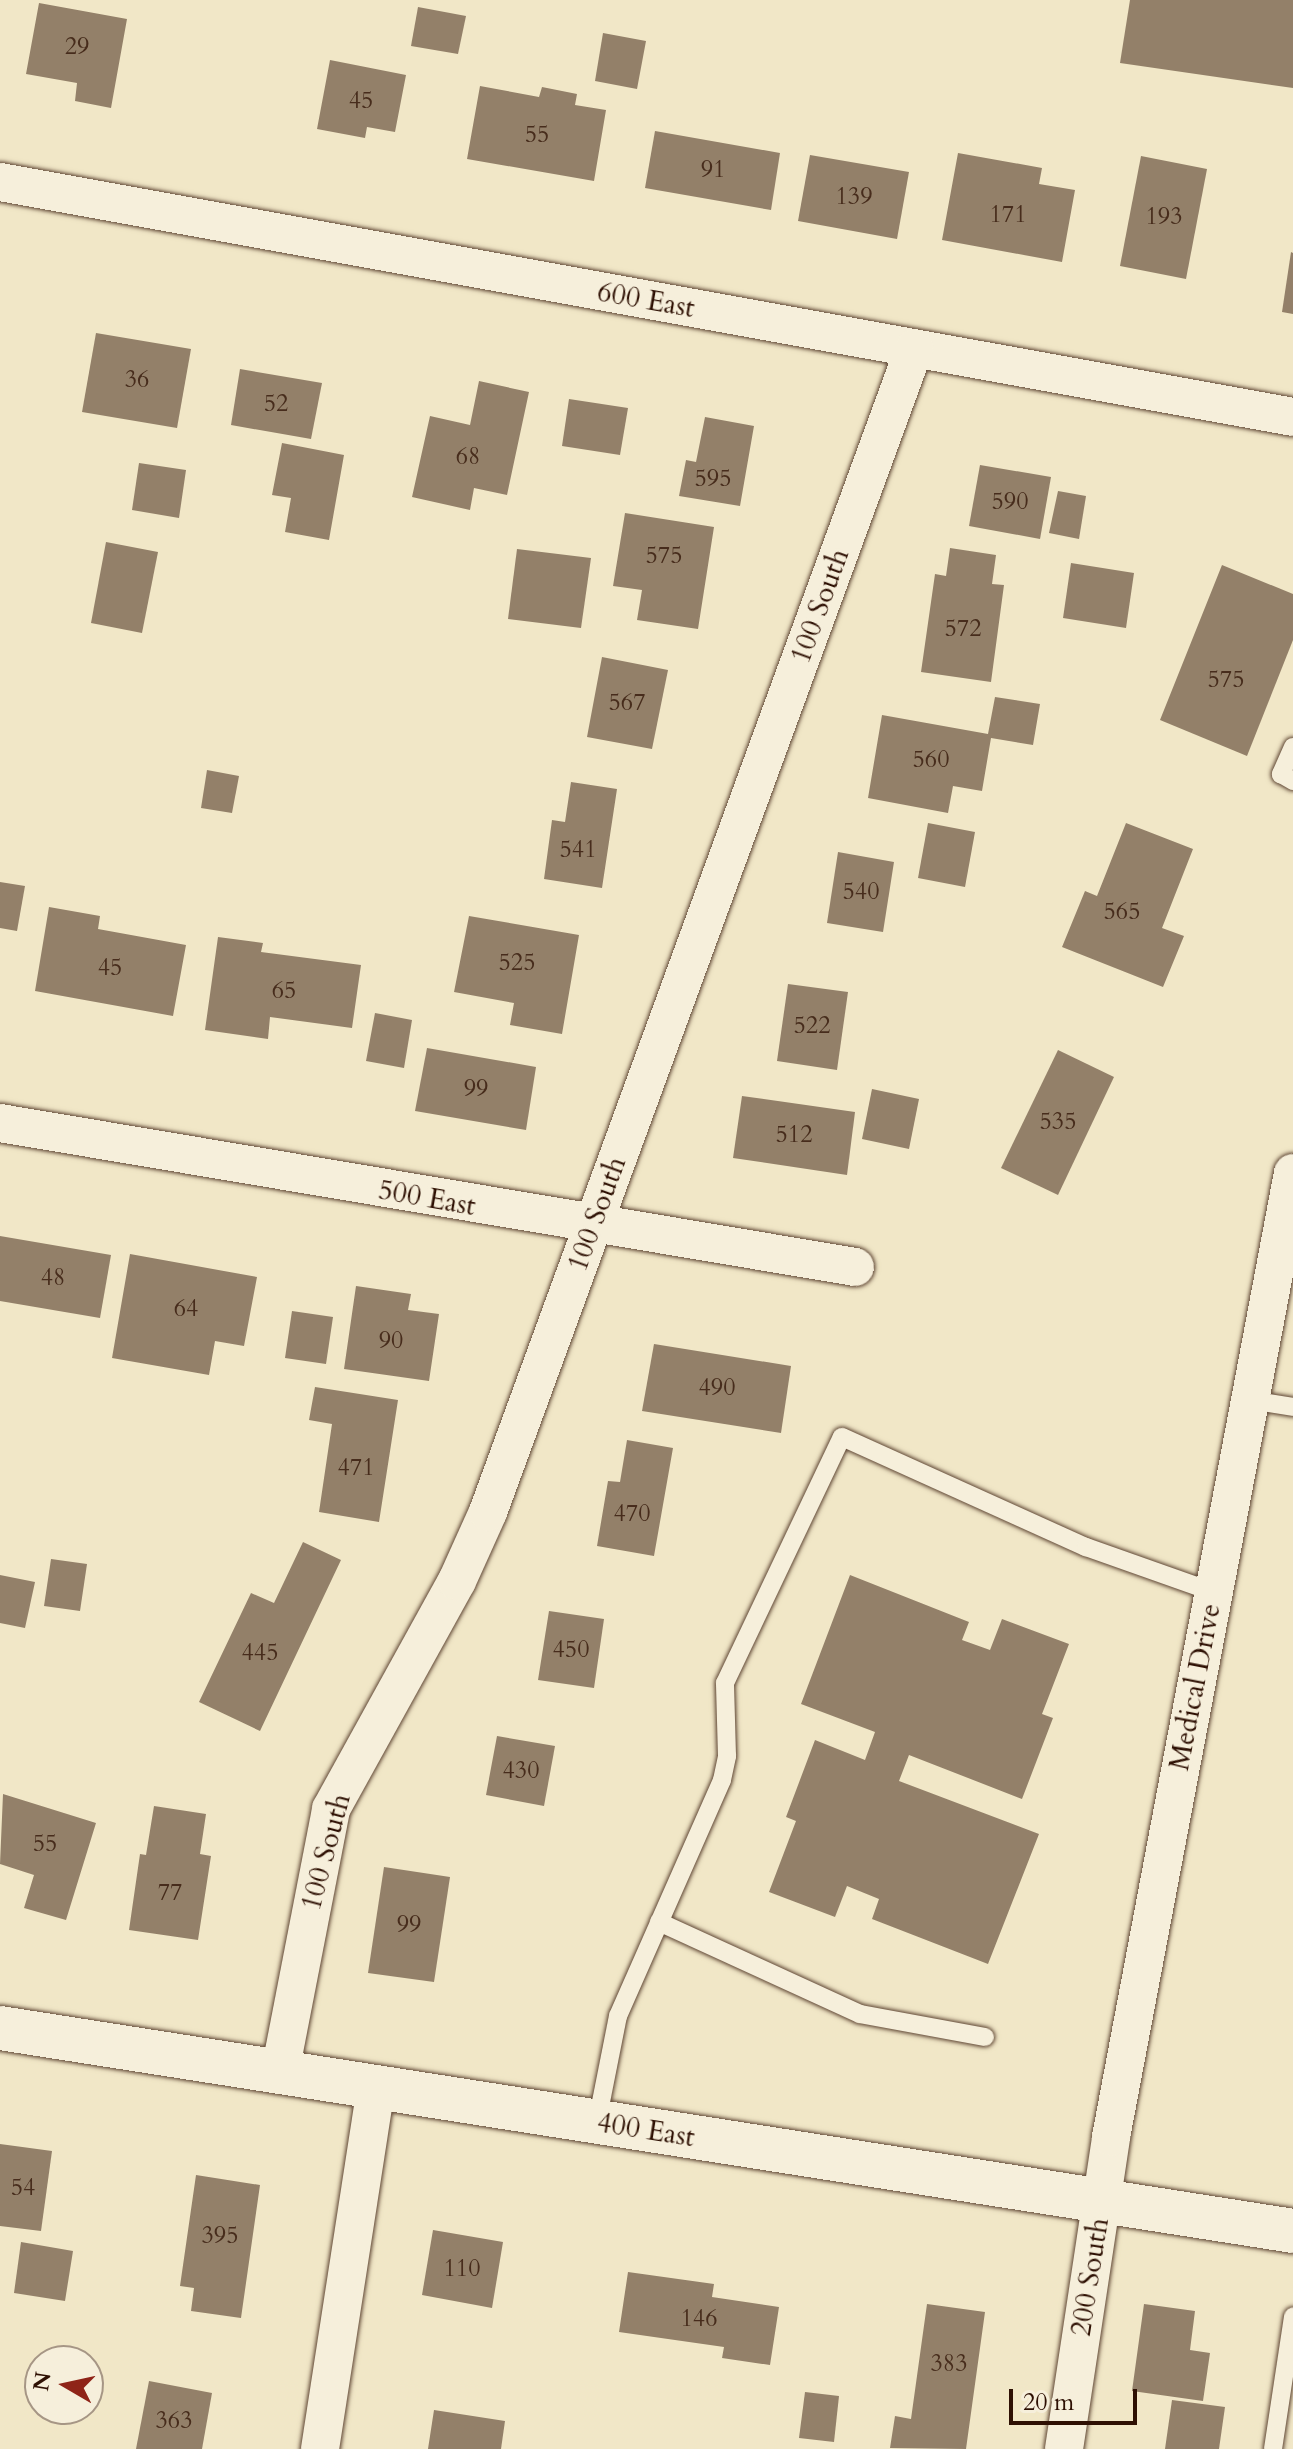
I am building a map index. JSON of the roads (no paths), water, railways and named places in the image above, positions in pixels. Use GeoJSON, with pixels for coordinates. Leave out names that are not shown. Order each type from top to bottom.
{"type":"FeatureCollection","features":[{"type":"Feature","properties":{"kind":"main road","name":"400 East"},"geometry":{"type":"LineString","coordinates":[[0,2028],[1293,2231]]}},
{"type":"Feature","properties":{"kind":"street","name":"600 East"},"geometry":{"type":"LineString","coordinates":[[0,182],[1293,417]]}},
{"type":"Feature","properties":{"kind":"street","name":"100 South"},"geometry":{"type":"LineString","coordinates":[[280,2072],[331,1809],[474,1547],[914,349]]}},
{"type":"Feature","properties":{"kind":"street","name":"500 East"},"geometry":{"type":"LineString","coordinates":[[0,1123],[593,1226],[855,1267]]}},
{"type":"Feature","properties":{"kind":"street","name":"Medical Drive"},"geometry":{"type":"LineString","coordinates":[[1102,2201],[1293,1173]]}},
{"type":"Feature","properties":{"kind":"street"},"geometry":{"type":"LineString","coordinates":[[320,2449],[376,2087]]}},
{"type":"Feature","properties":{"kind":"street","name":"200 South"},"geometry":{"type":"LineString","coordinates":[[1064,2449],[1102,2201]]}},
{"type":"Feature","properties":{"kind":"lane"},"geometry":{"type":"LineString","coordinates":[[1293,747],[1281,774],[1293,781]]}},
{"type":"Feature","properties":{"kind":"lane"},"geometry":{"type":"LineString","coordinates":[[1250,1400],[1293,1407]]}},
{"type":"Feature","properties":{"kind":"lane"},"geometry":{"type":"LineString","coordinates":[[597,2122],[618,2016],[722,1780],[727,1756],[725,1683],[842,1437],[1086,1547],[1213,1592]]}},
{"type":"Feature","properties":{"kind":"lane"},"geometry":{"type":"LineString","coordinates":[[659,1922],[860,2014],[985,2037]]}},
{"type":"Feature","properties":{"kind":"lane"},"geometry":{"type":"LineString","coordinates":[[1273,2449],[1293,2317]]}}]}
